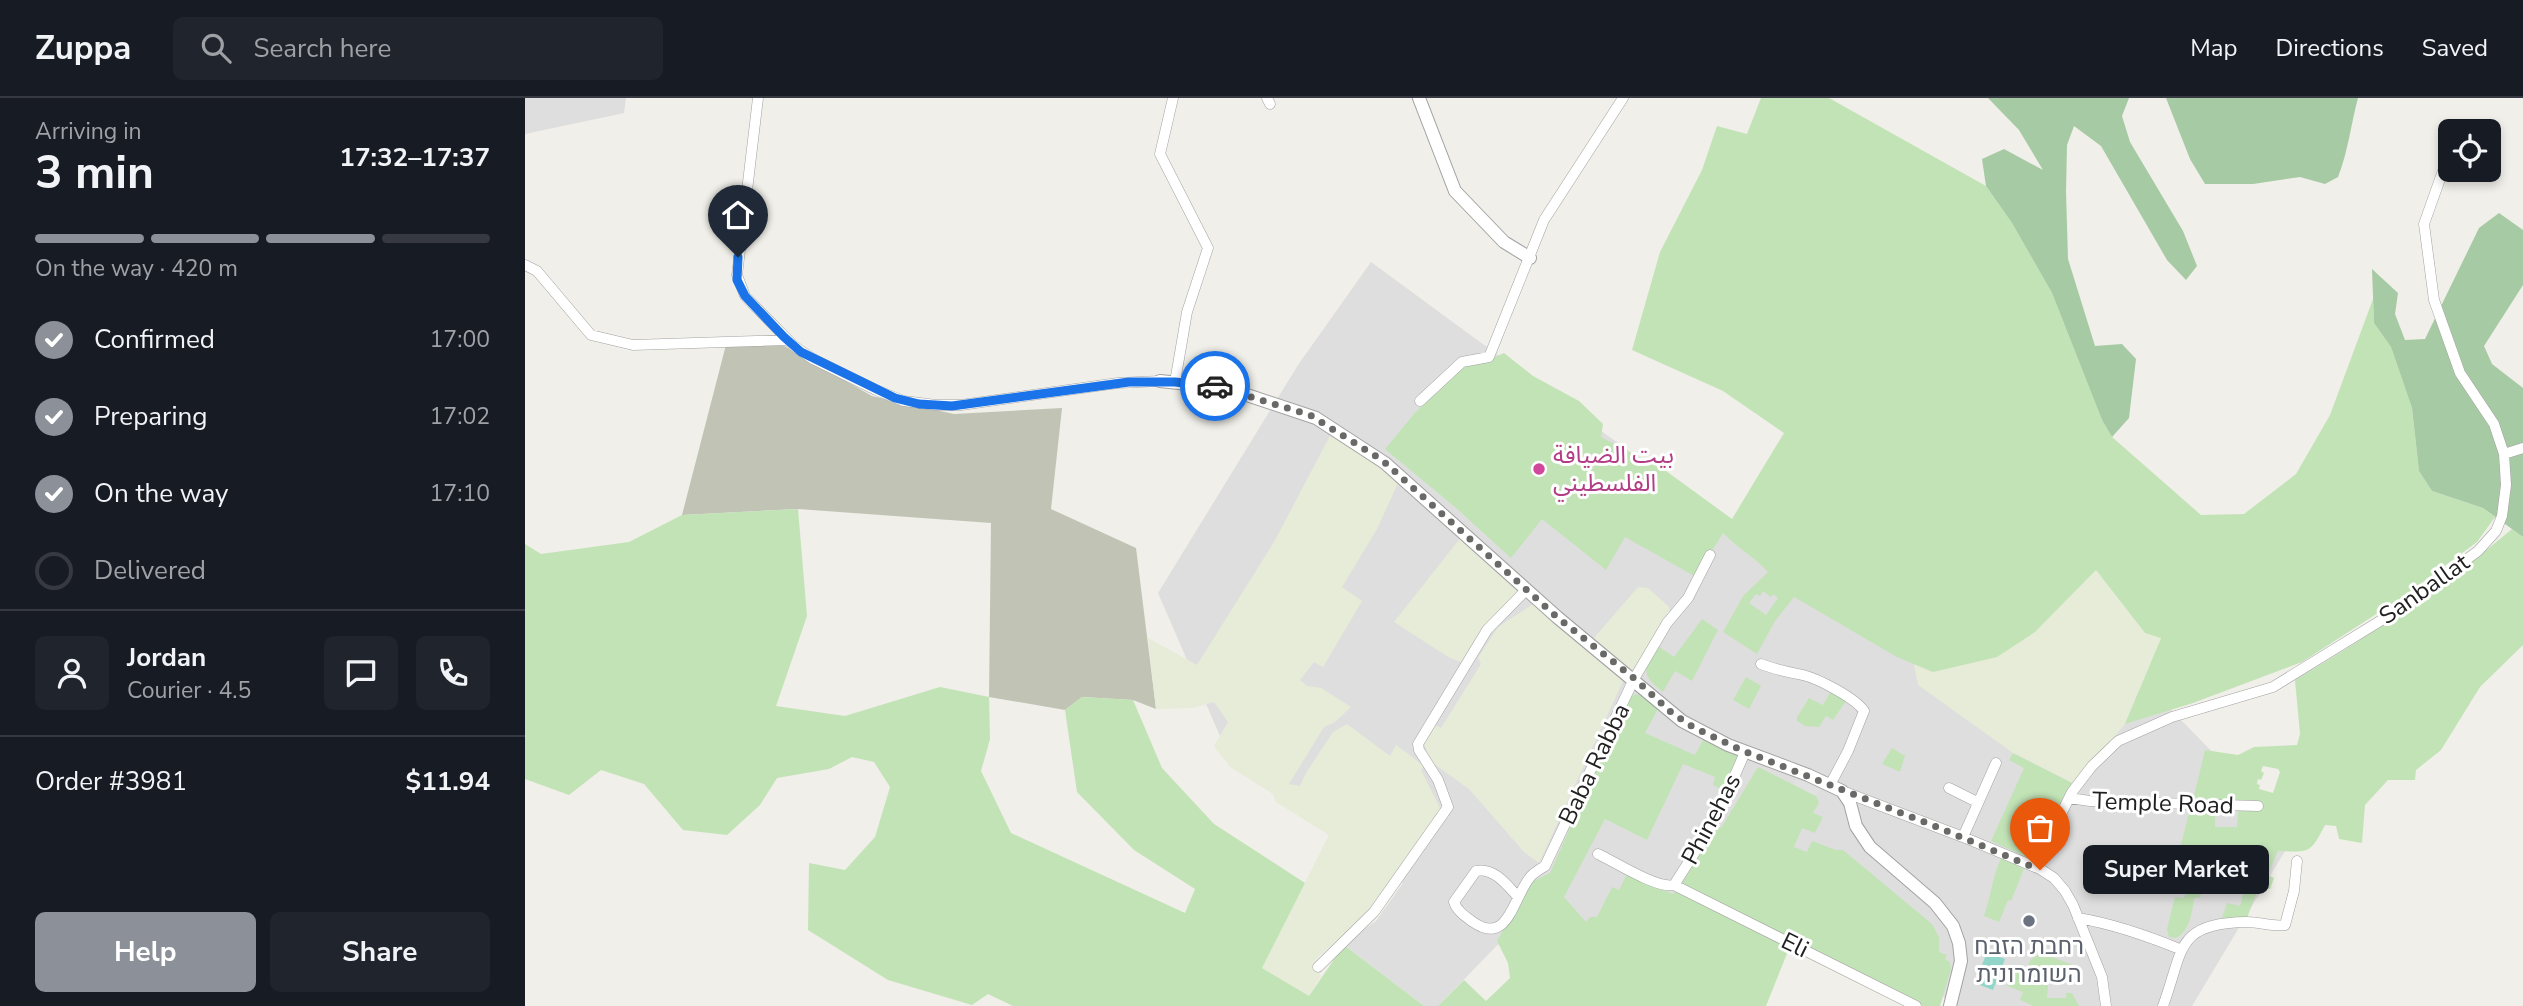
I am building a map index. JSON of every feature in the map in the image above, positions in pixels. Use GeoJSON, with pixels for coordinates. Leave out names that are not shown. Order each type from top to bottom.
{"type":"FeatureCollection","features":[{"type":"Feature","properties":{"kind":"street"},"geometry":{"type":"LineString","coordinates":[[758,98],[737,275],[745,296],[787,341],[809,356],[881,392],[899,399],[930,405],[961,405],[1108,384],[1160,381],[1226,388],[1316,418],[1382,460],[1526,590],[1687,724],[1745,752],[2035,867],[2060,884],[2070,898],[2102,977],[2106,1006]]}},
{"type":"Feature","properties":{"kind":"street"},"geometry":{"type":"LineString","coordinates":[[1173,98],[1160,154],[1207,248],[1187,313],[1175,382]]}},
{"type":"Feature","properties":{"kind":"street"},"geometry":{"type":"LineString","coordinates":[[1419,98],[1455,191],[1504,242],[1530,258]]}},
{"type":"Feature","properties":{"kind":"street"},"geometry":{"type":"LineString","coordinates":[[1420,401],[1462,362],[1489,357],[1544,220],[1623,98]]}},
{"type":"Feature","properties":{"kind":"street","name":"Sanballat"},"geometry":{"type":"LineString","coordinates":[[2035,867],[2069,798],[2092,766],[2117,741],[2172,717],[2273,687],[2393,612],[2478,551],[2491,538],[2502,516],[2507,474],[2504,454],[2494,424],[2460,373],[2434,300],[2424,224],[2439,182]]}},
{"type":"Feature","properties":{"kind":"street"},"geometry":{"type":"LineString","coordinates":[[525,265],[537,271],[591,335],[633,345],[787,341]]}},
{"type":"Feature","properties":{"kind":"street"},"geometry":{"type":"LineString","coordinates":[[2504,454],[2523,448]]}},
{"type":"Feature","properties":{"kind":"street","name":"Baba Rabba"},"geometry":{"type":"LineString","coordinates":[[1518,897],[1495,875],[1480,870],[1476,871],[1454,902],[1456,908],[1465,916],[1485,929],[1501,926],[1531,876],[1545,866],[1635,679],[1667,623],[1688,598],[1710,555]]}},
{"type":"Feature","properties":{"kind":"street"},"geometry":{"type":"LineString","coordinates":[[1318,967],[1374,912],[1448,807],[1438,780],[1418,744],[1487,630],[1526,590]]}},
{"type":"Feature","properties":{"kind":"street"},"geometry":{"type":"LineString","coordinates":[[1761,664],[1779,672],[1806,676],[1852,699],[1864,712],[1836,788]]}},
{"type":"Feature","properties":{"kind":"street","name":"Phinehas"},"geometry":{"type":"LineString","coordinates":[[1598,854],[1654,881],[1668,886],[1674,885],[1716,819],[1745,752]]}},
{"type":"Feature","properties":{"kind":"street"},"geometry":{"type":"LineString","coordinates":[[1963,837],[1996,763]]}},
{"type":"Feature","properties":{"kind":"street"},"geometry":{"type":"LineString","coordinates":[[1836,788],[1850,803],[1856,826],[1870,847],[1935,903],[1953,926],[1960,947],[1961,961],[1950,1006]]}},
{"type":"Feature","properties":{"kind":"street"},"geometry":{"type":"LineString","coordinates":[[1949,788],[1977,802]]}},
{"type":"Feature","properties":{"kind":"street","name":"Temple Road"},"geometry":{"type":"LineString","coordinates":[[2069,798],[2257,807]]}},
{"type":"Feature","properties":{"kind":"street"},"geometry":{"type":"LineString","coordinates":[[2163,1006],[2182,950],[2196,931],[2214,925],[2250,922],[2285,925],[2294,891],[2297,862]]}},
{"type":"Feature","properties":{"kind":"street","name":"Eli"},"geometry":{"type":"LineString","coordinates":[[1674,885],[1916,1006]]}},
{"type":"Feature","properties":{"kind":"street"},"geometry":{"type":"LineString","coordinates":[[2078,918],[2100,922],[2182,950]]}},
{"type":"Feature","properties":{"kind":"shaded area"},"geometry":{"type":"Polygon","coordinates":[[[525,98],[626,98],[624,113],[525,134],[525,98]]]}},
{"type":"Feature","properties":{"kind":"shaded area"},"geometry":{"type":"Polygon","coordinates":[[[1371,262],[2065,767],[2146,684],[2294,836],[2192,1006],[1957,1006],[1745,866],[1666,962],[1515,927],[1438,1006],[1424,1006],[1343,944],[1376,921],[1403,883],[1233,766],[1158,593],[1298,365],[1371,262]]]}},
{"type":"Feature","properties":{"kind":"shaded area"},"geometry":{"type":"Polygon","coordinates":[[[728,337],[779,343],[872,396],[954,414],[1062,408],[1051,509],[1136,548],[1156,709],[1133,700],[1082,697],[1065,710],[989,697],[991,523],[798,509],[682,515],[728,337]]]}},
{"type":"Feature","properties":{"kind":"shaded area"},"geometry":{"type":"Polygon","coordinates":[[[1332,432],[1366,455],[1398,483],[1377,529],[1342,587],[1362,601],[1323,667],[1314,662],[1300,680],[1307,686],[1321,688],[1351,707],[1335,722],[1324,727],[1289,784],[1300,786],[1333,732],[1347,724],[1390,756],[1396,745],[1424,766],[1421,770],[1441,810],[1386,889],[1361,919],[1316,959],[1313,967],[1321,976],[1309,996],[1262,968],[1329,835],[1276,802],[1273,794],[1230,767],[1214,746],[1228,722],[1214,702],[1193,708],[1156,709],[1148,638],[1197,665],[1274,542],[1332,432]]]}},
{"type":"Feature","properties":{"kind":"shaded area"},"geometry":{"type":"Polygon","coordinates":[[[1462,536],[1519,588],[1517,594],[1483,626],[1461,662],[1450,658],[1394,622],[1462,536]]]}},
{"type":"Feature","properties":{"kind":"shaded area"},"geometry":{"type":"Polygon","coordinates":[[[2096,570],[2145,633],[2161,637],[2125,724],[2074,784],[2013,753],[1918,685],[1914,664],[1933,672],[2035,632],[2096,570]]]}},
{"type":"Feature","properties":{"kind":"shaded area"},"geometry":{"type":"Polygon","coordinates":[[[1638,587],[1648,588],[1669,607],[1670,612],[1638,668],[1630,670],[1594,638],[1638,587]]]}},
{"type":"Feature","properties":{"kind":"shaded area"},"geometry":{"type":"Polygon","coordinates":[[[1535,603],[1624,679],[1539,863],[1524,852],[1469,789],[1430,761],[1424,743],[1435,725],[1441,728],[1481,664],[1478,658],[1498,627],[1535,603]]]}},
{"type":"Feature","properties":{"kind":"shaded area"},"geometry":{"type":"Polygon","coordinates":[[[1798,775],[1822,786],[1816,796],[1793,784],[1798,775]]]}},
{"type":"Feature","properties":{"kind":"shaded area"},"geometry":{"type":"Polygon","coordinates":[[[1987,952],[2005,959],[1993,990],[1975,983],[1987,952]]]}},
{"type":"Feature","properties":{"kind":"green space"},"geometry":{"type":"Polygon","coordinates":[[[1761,98],[1829,98],[1986,186],[2012,223],[2052,293],[2102,420],[2112,437],[2201,515],[2244,514],[2296,474],[2330,415],[2373,299],[2374,323],[2391,347],[2412,408],[2419,471],[2432,491],[2483,508],[2495,517],[2477,542],[2401,598],[2302,662],[2193,703],[2125,724],[2161,638],[2145,633],[2096,570],[2035,632],[1997,657],[1933,672],[1897,657],[1794,597],[1775,621],[1757,654],[1723,632],[1743,596],[1768,572],[1723,533],[1696,577],[1625,537],[1606,570],[1542,519],[1511,558],[1385,449],[1414,414],[1464,363],[1491,359],[1504,353],[1533,376],[1579,401],[1603,424],[1601,437],[1666,471],[1732,519],[1784,433],[1723,391],[1632,350],[1660,252],[1702,170],[1717,126],[1747,134],[1761,98]],[[1763,591],[1760,596],[1756,594],[1749,603],[1766,615],[1778,598],[1773,594],[1771,597],[1763,591]]]}},
{"type":"Feature","properties":{"kind":"green space"},"geometry":{"type":"Polygon","coordinates":[[[1988,98],[2129,98],[2122,116],[2130,142],[2183,231],[2197,266],[2186,280],[2167,260],[2101,146],[2074,126],[2067,145],[2068,259],[2095,346],[2122,344],[2136,359],[2129,418],[2112,437],[2102,420],[2052,293],[2012,223],[1986,186],[1982,159],[2004,149],[2043,170],[2019,130],[1988,98]]]}},
{"type":"Feature","properties":{"kind":"green space"},"geometry":{"type":"Polygon","coordinates":[[[2166,98],[2358,98],[2338,177],[2325,184],[2300,177],[2253,184],[2205,184],[2190,159],[2166,98]]]}},
{"type":"Feature","properties":{"kind":"green space"},"geometry":{"type":"Polygon","coordinates":[[[2499,213],[2523,230],[2523,285],[2484,346],[2492,364],[2523,388],[2523,537],[2483,508],[2432,491],[2419,471],[2412,408],[2391,347],[2374,323],[2372,269],[2398,293],[2395,314],[2405,340],[2425,339],[2479,228],[2499,213]]]}},
{"type":"Feature","properties":{"kind":"green space"},"geometry":{"type":"Polygon","coordinates":[[[798,509],[807,616],[776,706],[845,716],[940,687],[989,697],[990,739],[981,771],[1011,833],[1185,913],[1195,889],[1134,850],[1077,792],[1065,710],[1082,697],[1133,700],[1162,768],[1214,824],[1305,883],[1262,968],[1309,996],[1344,945],[1424,1006],[1013,1006],[988,994],[972,1005],[888,980],[808,930],[809,863],[845,870],[875,837],[890,787],[874,762],[852,757],[829,769],[777,778],[760,805],[727,835],[683,830],[644,784],[601,770],[569,795],[525,779],[525,544],[541,554],[629,542],[682,515],[798,509]]]}},
{"type":"Feature","properties":{"kind":"green space"},"geometry":{"type":"Polygon","coordinates":[[[2512,529],[2523,537],[2523,645],[2480,687],[2441,750],[2416,770],[2415,780],[2388,780],[2365,805],[2362,843],[2339,839],[2336,826],[2325,825],[2308,849],[2278,851],[2268,875],[2274,878],[2270,889],[2259,886],[2247,918],[2221,921],[2227,903],[2240,906],[2244,891],[2224,887],[2215,890],[2202,889],[2200,898],[2194,898],[2191,916],[2184,931],[2176,938],[2169,937],[2167,929],[2175,897],[2184,898],[2188,885],[2192,886],[2198,866],[2181,861],[2176,876],[2173,876],[2170,891],[2142,885],[2145,861],[2154,862],[2157,856],[2177,860],[2190,809],[2215,811],[2215,827],[2237,827],[2238,811],[2259,809],[2193,800],[2205,750],[2238,755],[2254,747],[2297,745],[2300,734],[2295,680],[2407,609],[2512,529]],[[2263,766],[2261,771],[2264,773],[2257,784],[2260,785],[2259,789],[2273,793],[2280,772],[2278,769],[2263,766]]]}},
{"type":"Feature","properties":{"kind":"green space"},"geometry":{"type":"Polygon","coordinates":[[[1702,619],[1718,630],[1692,681],[1675,671],[1663,692],[1647,676],[1649,660],[1658,646],[1674,657],[1702,619]]]}},
{"type":"Feature","properties":{"kind":"green space"},"geometry":{"type":"Polygon","coordinates":[[[1746,677],[1761,686],[1749,709],[1733,700],[1746,677]]]}},
{"type":"Feature","properties":{"kind":"green space"},"geometry":{"type":"Polygon","coordinates":[[[1831,691],[1846,701],[1833,720],[1826,716],[1819,727],[1805,726],[1797,721],[1809,698],[1823,705],[1831,691]]]}},
{"type":"Feature","properties":{"kind":"green space"},"geometry":{"type":"Polygon","coordinates":[[[1635,694],[1644,696],[1659,707],[1645,733],[1695,755],[1705,736],[1740,754],[1723,790],[1713,785],[1715,777],[1683,764],[1647,840],[1605,819],[1564,897],[1586,922],[1590,917],[1597,917],[1612,887],[1619,890],[1627,874],[1673,894],[1675,891],[1785,944],[1788,951],[1766,1006],[1438,1006],[1464,980],[1486,1001],[1510,978],[1508,963],[1497,941],[1530,883],[1550,873],[1602,755],[1630,698],[1635,694]]]}},
{"type":"Feature","properties":{"kind":"green space"},"geometry":{"type":"Polygon","coordinates":[[[1892,748],[1905,756],[1900,772],[1882,764],[1892,748]]]}},
{"type":"Feature","properties":{"kind":"green space"},"geometry":{"type":"Polygon","coordinates":[[[2013,753],[2074,784],[2033,860],[1991,841],[2024,768],[2009,760],[2013,753]]]}},
{"type":"Feature","properties":{"kind":"green space"},"geometry":{"type":"Polygon","coordinates":[[[1758,767],[1816,796],[1819,803],[1813,813],[1823,817],[1815,833],[1802,828],[1794,847],[1807,852],[1812,841],[1843,850],[1932,924],[1939,937],[1939,952],[1947,955],[1945,959],[1950,962],[1951,969],[1940,1006],[1923,1006],[1681,884],[1717,825],[1721,828],[1758,767]]]}},
{"type":"Feature","properties":{"kind":"green space"},"geometry":{"type":"Polygon","coordinates":[[[2001,858],[2024,869],[1999,922],[1984,916],[2001,858]]]}},
{"type":"Feature","properties":{"kind":"green space"},"geometry":{"type":"Polygon","coordinates":[[[2041,953],[2073,965],[2074,970],[2079,970],[2079,976],[2049,974],[2047,998],[2066,998],[2066,993],[2072,993],[2079,1006],[2034,1006],[2020,1000],[2023,992],[2007,986],[2015,966],[2026,970],[2031,959],[2041,953]]]}},
{"type":"Feature","properties":{"kind":"way so far"},"geometry":{"type":"LineString","coordinates":[[1215,386],[1310,415],[1382,460],[1557,617],[1635,679],[1672,713],[1693,727],[1741,750],[2040,870]]}},
{"type":"Feature","properties":{"kind":"place","name":"بيت الضيافة الفلسطيني"},"geometry":{"type":"Point","coordinates":[1539,469]}},
{"type":"Feature","properties":{"kind":"place","name":"Super Market"},"geometry":{"type":"Point","coordinates":[2040,870]}},
{"type":"Feature","properties":{"kind":"place","name":"רחבת הזבח השומרונית"},"geometry":{"type":"Point","coordinates":[2029,921]}},
{"type":"Feature","properties":{"kind":"route"},"geometry":{"type":"LineString","coordinates":[[738,257],[737,280],[745,296],[787,341],[821,363],[899,399],[919,404],[952,406],[1129,382],[1175,382],[1215,386]]}}]}
